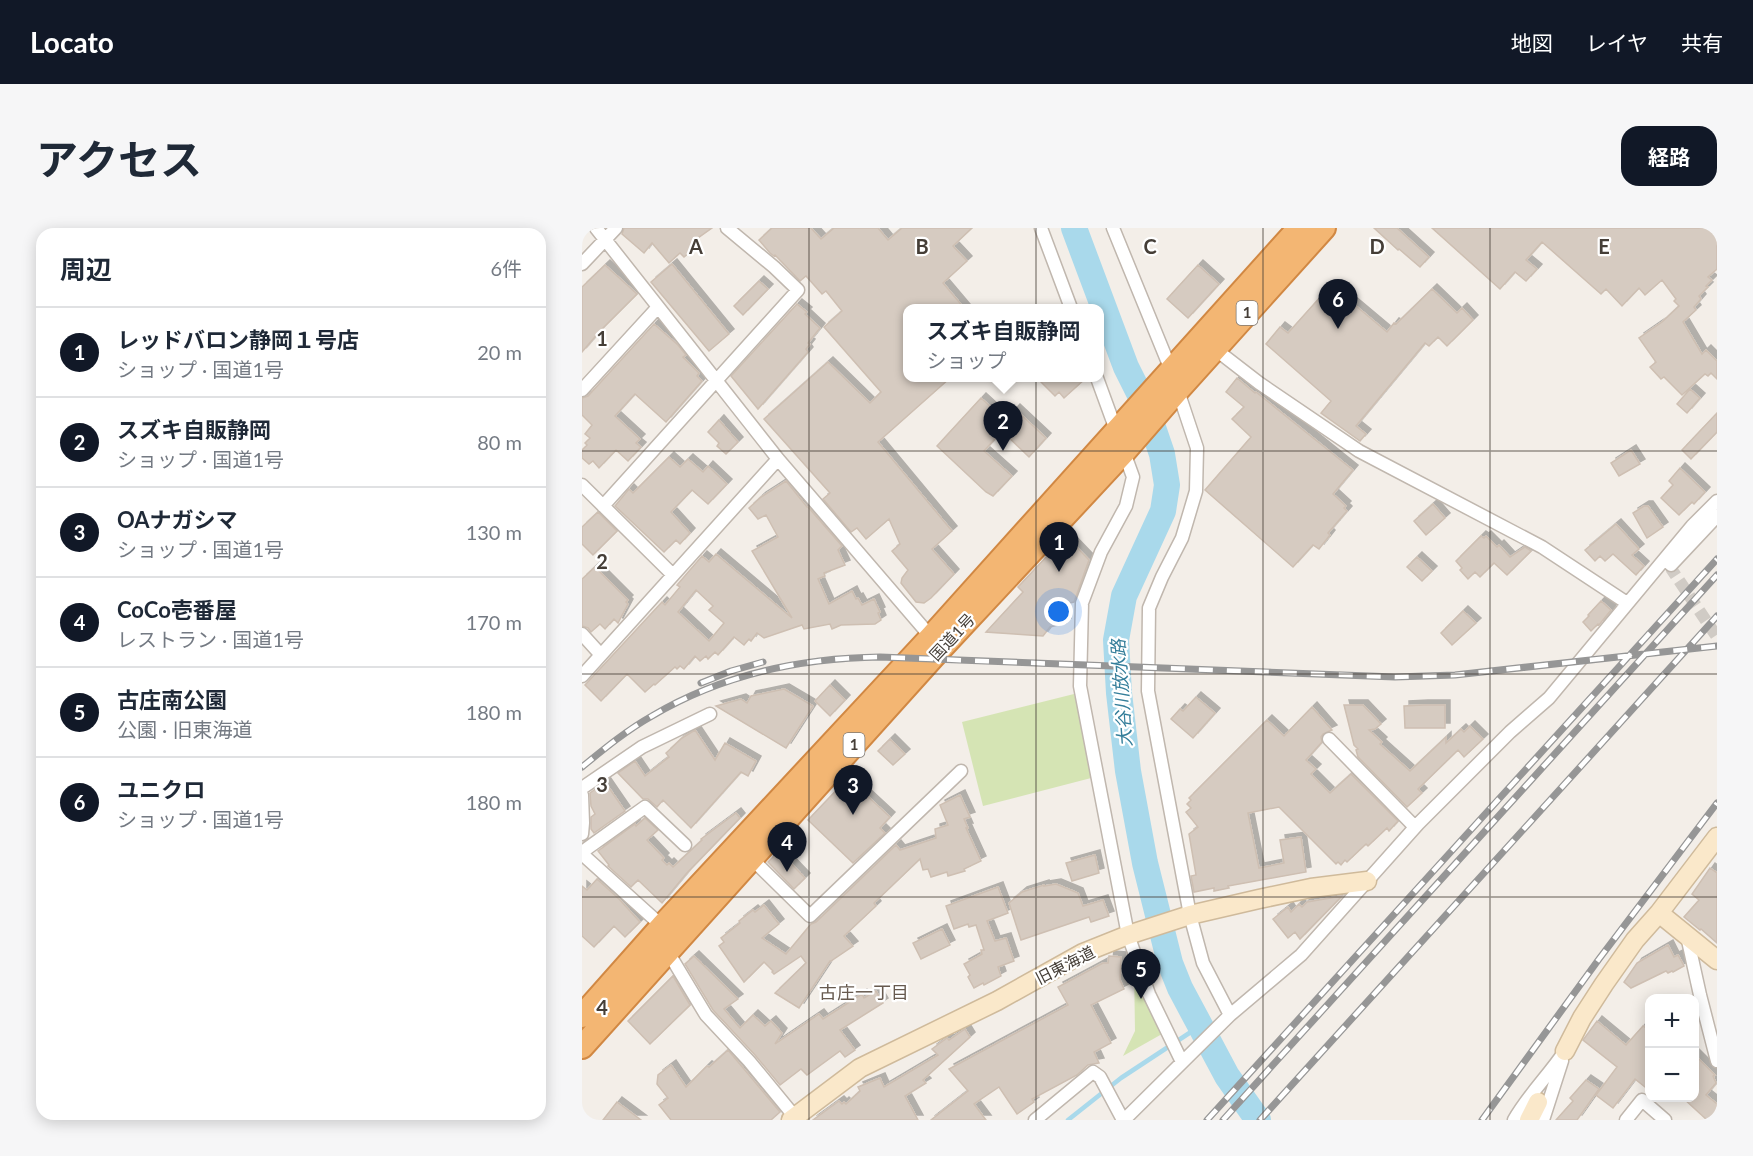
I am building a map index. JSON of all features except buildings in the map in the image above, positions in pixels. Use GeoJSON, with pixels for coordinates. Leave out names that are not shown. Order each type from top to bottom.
{"type":"FeatureCollection","features":[{"type":"Feature","properties":{"kind":"highway","name":"国道1号"},"geometry":{"type":"LineString","coordinates":[[582,1047],[933,657],[1170,385],[1299,228]]}},
{"type":"Feature","properties":{"kind":"highway","name":"国道1号"},"geometry":{"type":"LineString","coordinates":[[1170,385],[1215,349],[1324,228]]}},
{"type":"Feature","properties":{"kind":"highway","name":"国道1号"},"geometry":{"type":"LineString","coordinates":[[582,1016],[662,926],[931,637],[1123,438]]}},
{"type":"Feature","properties":{"kind":"street"},"geometry":{"type":"LineString","coordinates":[[596,228],[778,459],[931,637]]}},
{"type":"Feature","properties":{"kind":"street"},"geometry":{"type":"LineString","coordinates":[[582,264],[616,228]]}},
{"type":"Feature","properties":{"kind":"street"},"geometry":{"type":"LineString","coordinates":[[603,506],[798,290],[728,228]]}},
{"type":"Feature","properties":{"kind":"street"},"geometry":{"type":"LineString","coordinates":[[1041,228],[1069,304]]}},
{"type":"Feature","properties":{"kind":"street"},"geometry":{"type":"LineString","coordinates":[[1113,228],[1170,385],[1197,448],[1196,491],[1182,538],[1149,608],[1148,691],[1190,915],[1203,963],[1227,1018]]}},
{"type":"Feature","properties":{"kind":"street"},"geometry":{"type":"LineString","coordinates":[[582,390],[658,307]]}},
{"type":"Feature","properties":{"kind":"street"},"geometry":{"type":"LineString","coordinates":[[1215,349],[1259,383],[1359,451],[1542,547],[1627,603]]}},
{"type":"Feature","properties":{"kind":"street"},"geometry":{"type":"LineString","coordinates":[[1099,382],[1123,438],[1133,477],[1126,506],[1101,552],[1082,603],[1080,686],[1128,935],[1149,994],[1185,1060]]}},
{"type":"Feature","properties":{"kind":"street"},"geometry":{"type":"LineString","coordinates":[[582,676],[778,459]]}},
{"type":"Feature","properties":{"kind":"street"},"geometry":{"type":"LineString","coordinates":[[582,485],[673,575]]}},
{"type":"Feature","properties":{"kind":"street"},"geometry":{"type":"LineString","coordinates":[[1035,1120],[1093,1072],[1100,1077],[1123,1120],[1227,1018],[1301,955],[1415,828],[1510,732],[1549,698],[1692,526],[1717,501]]}},
{"type":"Feature","properties":{"kind":"street"},"geometry":{"type":"LineString","coordinates":[[1671,566],[1717,516]]}},
{"type":"Feature","properties":{"kind":"street"},"geometry":{"type":"LineString","coordinates":[[582,634],[601,655]]}},
{"type":"Feature","properties":{"kind":"street"},"geometry":{"type":"LineString","coordinates":[[582,788],[642,747],[710,714]]}},
{"type":"Feature","properties":{"kind":"street"},"geometry":{"type":"LineString","coordinates":[[1329,739],[1415,828]]}},
{"type":"Feature","properties":{"kind":"street"},"geometry":{"type":"LineString","coordinates":[[752,859],[810,916],[961,771]]}},
{"type":"Feature","properties":{"kind":"street"},"geometry":{"type":"LineString","coordinates":[[582,795],[584,823],[582,834]]}},
{"type":"Feature","properties":{"kind":"street"},"geometry":{"type":"LineString","coordinates":[[662,926],[582,853],[645,807],[685,845]]}},
{"type":"Feature","properties":{"kind":"street"},"geometry":{"type":"LineString","coordinates":[[1529,1120],[1582,1018],[1604,984],[1635,940],[1659,913],[1717,837]]}},
{"type":"Feature","properties":{"kind":"street","name":"旧東海道"},"geometry":{"type":"LineString","coordinates":[[793,1119],[860,1068],[997,1001],[1083,954],[1128,935],[1190,915],[1311,888],[1367,881]]}},
{"type":"Feature","properties":{"kind":"street"},"geometry":{"type":"LineString","coordinates":[[1659,913],[1717,960]]}},
{"type":"Feature","properties":{"kind":"street"},"geometry":{"type":"LineString","coordinates":[[1687,936],[1717,1061]]}},
{"type":"Feature","properties":{"kind":"street"},"geometry":{"type":"LineString","coordinates":[[668,952],[706,1015],[749,1061],[793,1119]]}},
{"type":"Feature","properties":{"kind":"street"},"geometry":{"type":"LineString","coordinates":[[1514,1120],[1525,1101],[1550,1073],[1565,1051]]}},
{"type":"Feature","properties":{"kind":"street"},"geometry":{"type":"LineString","coordinates":[[1543,1120],[1565,1051]]}},
{"type":"Feature","properties":{"kind":"street"},"geometry":{"type":"LineString","coordinates":[[1626,1120],[1642,1100],[1665,1120]]}},
{"type":"Feature","properties":{"kind":"green space"},"geometry":{"type":"Polygon","coordinates":[[[1074,694],[1095,777],[983,806],[962,722],[1074,694]]]}},
{"type":"Feature","properties":{"kind":"green space"},"geometry":{"type":"Polygon","coordinates":[[[1134,967],[1162,1034],[1123,1056],[1135,1031],[1134,967]]]}},
{"type":"Feature","properties":{"kind":"waterway","name":"大谷川放水路"},"geometry":{"type":"LineString","coordinates":[[1074,228],[1102,304]]}},
{"type":"Feature","properties":{"kind":"waterway","name":"大谷川放水路"},"geometry":{"type":"LineString","coordinates":[[1104,308],[1126,367],[1146,407],[1162,454],[1167,485],[1163,511],[1124,596],[1116,640],[1119,693],[1128,771],[1145,863],[1170,963],[1180,988],[1227,1076],[1258,1120]]}},
{"type":"Feature","properties":{"kind":"waterway"},"geometry":{"type":"LineString","coordinates":[[1068,1120],[1121,1078],[1200,1026]]}},
{"type":"Feature","properties":{"kind":"tunnel"},"geometry":{"type":"LineString","coordinates":[[1671,565],[1672,570],[1717,637]]}},
{"type":"Feature","properties":{"kind":"railway"},"geometry":{"type":"LineString","coordinates":[[1207,1120],[1717,559]]}},
{"type":"Feature","properties":{"kind":"railway"},"geometry":{"type":"LineString","coordinates":[[1223,1120],[1717,575]]}},
{"type":"Feature","properties":{"kind":"railway"},"geometry":{"type":"LineString","coordinates":[[1260,1120],[1717,616]]}},
{"type":"Feature","properties":{"kind":"railway"},"geometry":{"type":"LineString","coordinates":[[582,767],[643,721],[678,702],[705,690],[762,671],[820,661],[880,657],[1395,677],[1455,675],[1717,646]]}},
{"type":"Feature","properties":{"kind":"railway"},"geometry":{"type":"LineString","coordinates":[[701,683],[763,662]]}},
{"type":"Feature","properties":{"kind":"railway"},"geometry":{"type":"LineString","coordinates":[[1482,1120],[1599,959],[1717,803]]}},
{"type":"Feature","properties":{"kind":"place","name":"ユニクロ"},"geometry":{"type":"Point","coordinates":[1338,329]}},
{"type":"Feature","properties":{"kind":"place","name":"スズキ自販静岡"},"geometry":{"type":"Point","coordinates":[1003,451]}},
{"type":"Feature","properties":{"kind":"place","name":"レッドバロン静岡１号店"},"geometry":{"type":"Point","coordinates":[1059,572]}},
{"type":"Feature","properties":{"kind":"place","name":"OAナガシマ"},"geometry":{"type":"Point","coordinates":[853,815]}},
{"type":"Feature","properties":{"kind":"place","name":"CoCo壱番屋"},"geometry":{"type":"Point","coordinates":[787,872]}},
{"type":"Feature","properties":{"kind":"place","name":"古庄南公園"},"geometry":{"type":"Point","coordinates":[1141,999]}},
{"type":"Feature","properties":{"kind":"district","name":"古庄一丁目"},"geometry":{"type":"Point","coordinates":[864,993]}}]}
